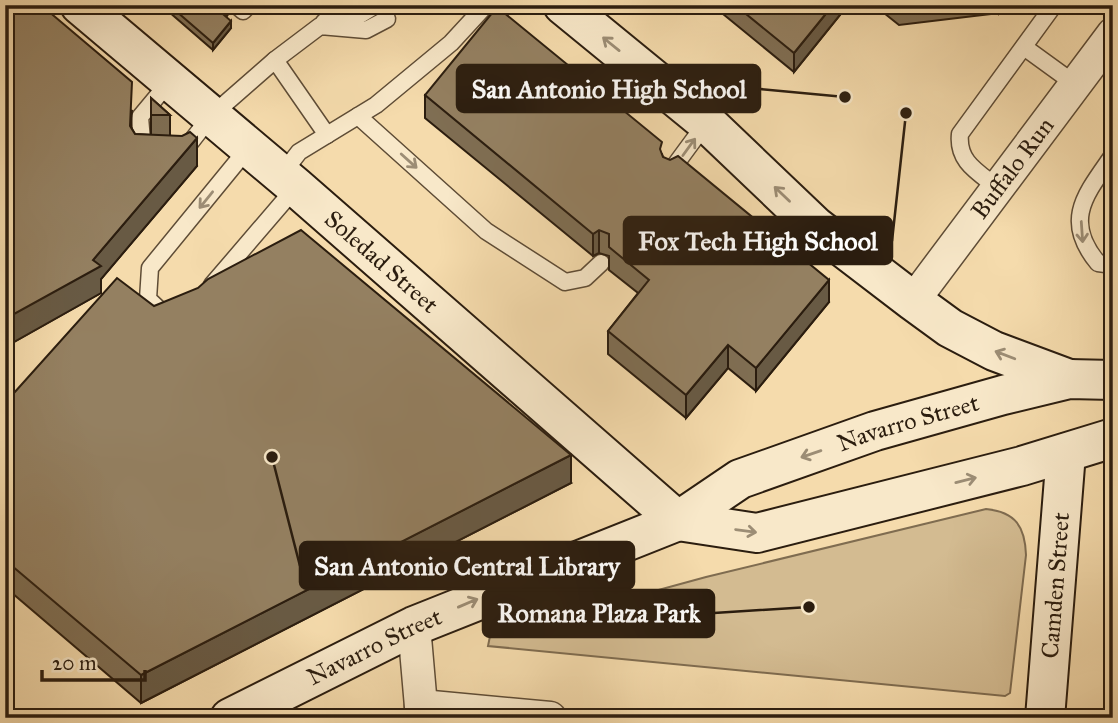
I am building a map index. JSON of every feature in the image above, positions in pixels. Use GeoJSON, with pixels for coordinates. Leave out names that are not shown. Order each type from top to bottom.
{"type":"FeatureCollection","features":[{"type":"Feature","properties":{"kind":"main road","name":"Soledad Street"},"geometry":{"type":"LineString","coordinates":[[80,5],[289,181],[678,521]]}},
{"type":"Feature","properties":{"kind":"main road"},"geometry":{"type":"LineString","coordinates":[[563,5],[706,122],[815,226],[913,301],[950,328],[994,351],[1069,379]]}},
{"type":"Feature","properties":{"kind":"main road","name":"Navarro Street"},"geometry":{"type":"LineString","coordinates":[[230,718],[414,626],[678,521],[740,479],[875,431],[1069,379],[1113,380]]}},
{"type":"Feature","properties":{"kind":"main road"},"geometry":{"type":"LineString","coordinates":[[678,521],[757,533],[1066,453],[1113,438]]}},
{"type":"Feature","properties":{"kind":"main road","name":"Camden Street"},"geometry":{"type":"LineString","coordinates":[[1045,718],[1066,453]]}},
{"type":"Feature","properties":{"kind":"street","name":"Buffalo Run"},"geometry":{"type":"LineString","coordinates":[[913,301],[1113,34]]}},
{"type":"Feature","properties":{"kind":"street"},"geometry":{"type":"LineString","coordinates":[[414,626],[421,712],[550,718]]}},
{"type":"Feature","properties":{"kind":"lane"},"geometry":{"type":"LineString","coordinates":[[236,5],[243,11],[249,5]]}},
{"type":"Feature","properties":{"kind":"lane"},"geometry":{"type":"LineString","coordinates":[[320,26],[332,5]]}},
{"type":"Feature","properties":{"kind":"lane"},"geometry":{"type":"LineString","coordinates":[[170,81],[140,117],[141,153],[182,153],[211,116],[275,60],[346,5]]}},
{"type":"Feature","properties":{"kind":"lane"},"geometry":{"type":"LineString","coordinates":[[203,296],[289,181],[299,152],[376,105],[451,43],[486,5]]}},
{"type":"Feature","properties":{"kind":"lane"},"geometry":{"type":"LineString","coordinates":[[998,188],[965,162],[959,148],[960,134],[1054,5]]}},
{"type":"Feature","properties":{"kind":"lane"},"geometry":{"type":"LineString","coordinates":[[320,26],[355,18],[373,7]]}},
{"type":"Feature","properties":{"kind":"lane"},"geometry":{"type":"LineString","coordinates":[[320,26],[366,30],[387,19]]}},
{"type":"Feature","properties":{"kind":"lane"},"geometry":{"type":"LineString","coordinates":[[1024,47],[1075,84]]}},
{"type":"Feature","properties":{"kind":"lane"},"geometry":{"type":"LineString","coordinates":[[275,60],[327,135]]}},
{"type":"Feature","properties":{"kind":"lane"},"geometry":{"type":"LineString","coordinates":[[358,116],[486,230],[565,282],[585,278],[601,263]]}},
{"type":"Feature","properties":{"kind":"lane"},"geometry":{"type":"LineString","coordinates":[[670,172],[706,122]]}},
{"type":"Feature","properties":{"kind":"lane"},"geometry":{"type":"LineString","coordinates":[[184,309],[166,316],[148,299],[150,268],[249,147]]}},
{"type":"Feature","properties":{"kind":"lane"},"geometry":{"type":"LineString","coordinates":[[1113,156],[1107,173],[1080,205],[1083,245],[1098,263],[1113,265]]}},
{"type":"Feature","properties":{"kind":"shaded area"},"geometry":{"type":"Polygon","coordinates":[[[986,509],[1012,517],[1021,529],[1025,545],[1010,693],[1005,696],[488,646],[490,636],[706,577],[986,509]]]}},
{"type":"Feature","properties":{"kind":"building"},"geometry":{"type":"Polygon","coordinates":[[[5,5],[41,5],[132,82],[130,126],[135,134],[182,136],[190,132],[197,138],[93,260],[101,266],[5,319],[5,5]]]}},
{"type":"Feature","properties":{"kind":"building"},"geometry":{"type":"Polygon","coordinates":[[[169,5],[229,5],[223,14],[231,21],[213,43],[169,5]]]}},
{"type":"Feature","properties":{"kind":"building"},"geometry":{"type":"Polygon","coordinates":[[[735,5],[833,5],[794,53],[735,5]]]}},
{"type":"Feature","properties":{"kind":"building"},"geometry":{"type":"Polygon","coordinates":[[[497,7],[662,142],[660,149],[663,157],[670,160],[678,156],[829,280],[756,368],[728,345],[686,395],[608,331],[649,280],[609,247],[609,234],[599,230],[593,234],[425,95],[497,7]]]}},
{"type":"Feature","properties":{"kind":"building"},"geometry":{"type":"Polygon","coordinates":[[[151,98],[170,115],[151,115],[151,98]]]}},
{"type":"Feature","properties":{"kind":"building"},"geometry":{"type":"Polygon","coordinates":[[[301,230],[571,455],[141,675],[5,560],[5,403],[117,278],[154,306],[198,288],[208,279],[301,230]]]}},
{"type":"Feature","properties":{"kind":"place","name":"San Antonio High School"},"geometry":{"type":"Point","coordinates":[845,97]}},
{"type":"Feature","properties":{"kind":"place","name":"Fox Tech High School"},"geometry":{"type":"Point","coordinates":[906,113]}},
{"type":"Feature","properties":{"kind":"place","name":"San Antonio Central Library"},"geometry":{"type":"Point","coordinates":[272,457]}},
{"type":"Feature","properties":{"kind":"place","name":"Romana Plaza Park"},"geometry":{"type":"Point","coordinates":[809,607]}}]}
